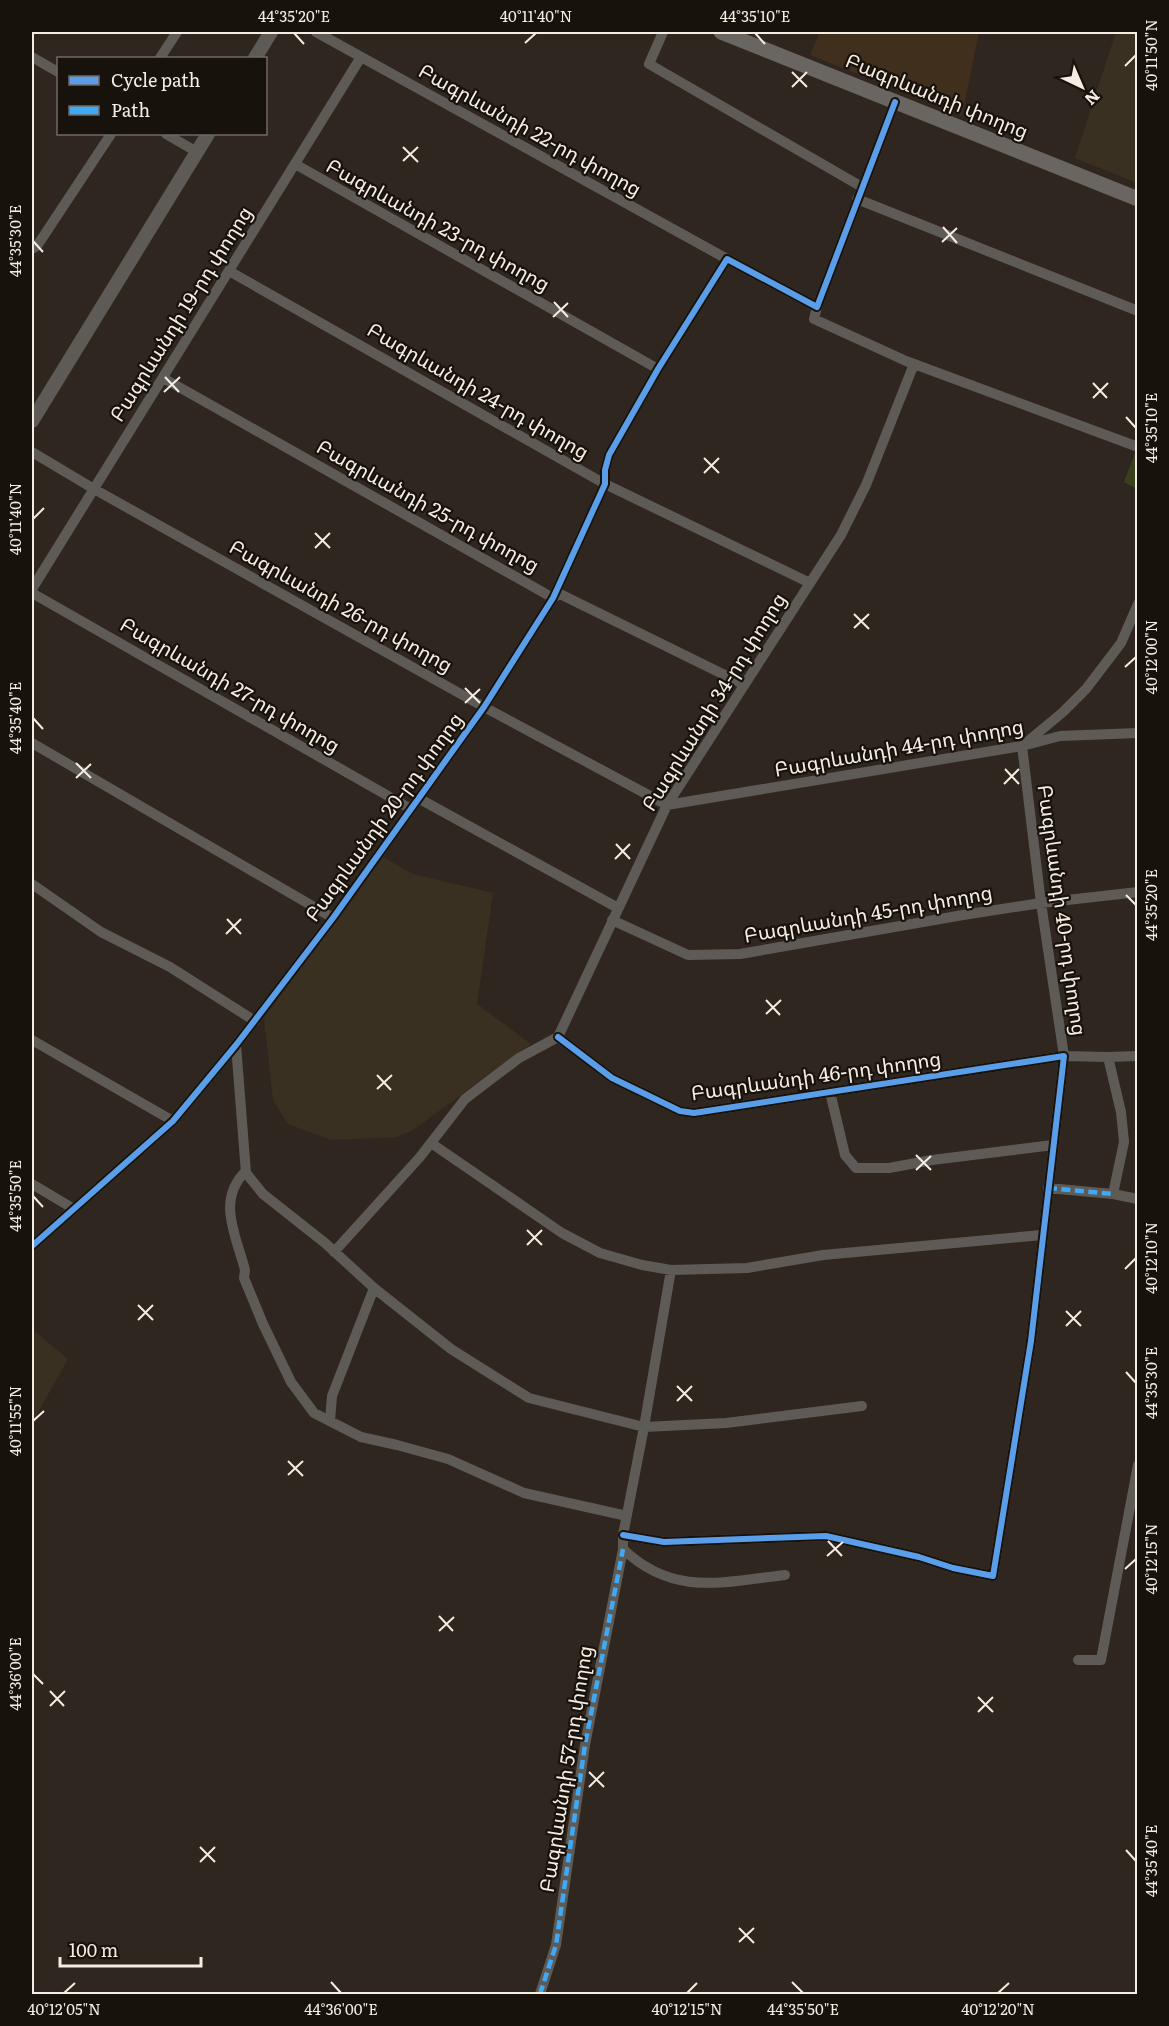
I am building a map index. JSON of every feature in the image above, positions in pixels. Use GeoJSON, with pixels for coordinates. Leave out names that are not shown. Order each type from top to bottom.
{"type":"FeatureCollection","features":[{"type":"Feature","properties":{"kind":"main road","name":"Բագրևանդի փողոց"},"geometry":{"type":"LineString","coordinates":[[721,32],[1137,199]]}},
{"type":"Feature","properties":{"kind":"street"},"geometry":{"type":"LineString","coordinates":[[161,57],[177,32]]}},
{"type":"Feature","properties":{"kind":"street"},"geometry":{"type":"LineString","coordinates":[[256,57],[271,32]]}},
{"type":"Feature","properties":{"kind":"street","name":"Բագրևանդի 22-րդ փողոց"},"geometry":{"type":"LineString","coordinates":[[316,32],[727,259]]}},
{"type":"Feature","properties":{"kind":"street"},"geometry":{"type":"LineString","coordinates":[[663,32],[649,64],[862,188]]}},
{"type":"Feature","properties":{"kind":"street"},"geometry":{"type":"LineString","coordinates":[[32,57],[57,71]]}},
{"type":"Feature","properties":{"kind":"street","name":"Բագրևանդի 19-րդ փողոց"},"geometry":{"type":"LineString","coordinates":[[32,589],[361,57]]}},
{"type":"Feature","properties":{"kind":"street"},"geometry":{"type":"LineString","coordinates":[[896,102],[857,199],[814,319],[914,364],[1137,447]]}},
{"type":"Feature","properties":{"kind":"street"},"geometry":{"type":"LineString","coordinates":[[32,249],[37,246],[110,135]]}},
{"type":"Feature","properties":{"kind":"street"},"geometry":{"type":"LineString","coordinates":[[168,135],[197,152]]}},
{"type":"Feature","properties":{"kind":"street"},"geometry":{"type":"LineString","coordinates":[[32,422],[207,135]]}},
{"type":"Feature","properties":{"kind":"street","name":"Բագրևանդի 23-րդ փողոց"},"geometry":{"type":"LineString","coordinates":[[295,164],[658,369]]}},
{"type":"Feature","properties":{"kind":"street"},"geometry":{"type":"LineString","coordinates":[[857,199],[1137,311]]}},
{"type":"Feature","properties":{"kind":"street"},"geometry":{"type":"LineString","coordinates":[[727,259],[817,307]]}},
{"type":"Feature","properties":{"kind":"street","name":"Բագրևանդի 20-րդ փողոց"},"geometry":{"type":"LineString","coordinates":[[32,1246],[173,1121],[236,1046],[333,918],[484,706],[553,598],[605,484],[605,470],[609,455],[658,369],[727,259]]}},
{"type":"Feature","properties":{"kind":"street","name":"Բագրևանդի 24-րդ փողոց"},"geometry":{"type":"LineString","coordinates":[[229,271],[605,484],[810,583]]}},
{"type":"Feature","properties":{"kind":"street","name":"Բագրևանդի 34-րդ փողոց"},"geometry":{"type":"LineString","coordinates":[[558,1037],[667,805],[841,535],[866,485],[914,364]]}},
{"type":"Feature","properties":{"kind":"street","name":"Բագրևանդի 25-րդ փողոց"},"geometry":{"type":"LineString","coordinates":[[163,378],[553,598],[560,594],[743,684]]}},
{"type":"Feature","properties":{"kind":"street","name":"Բագրևանդի 26-րդ փողոց"},"geometry":{"type":"LineString","coordinates":[[32,452],[94,489],[484,706],[667,805]]}},
{"type":"Feature","properties":{"kind":"street","name":"Բագրևանդի 27-րդ փողոց"},"geometry":{"type":"LineString","coordinates":[[32,593],[411,808]]}},
{"type":"Feature","properties":{"kind":"street"},"geometry":{"type":"LineString","coordinates":[[1022,746],[1063,712],[1086,689],[1122,643],[1137,604]]}},
{"type":"Feature","properties":{"kind":"street","name":"Բագրևանդի 44-րդ փողոց"},"geometry":{"type":"LineString","coordinates":[[667,805],[1022,746],[1060,736],[1137,734]]}},
{"type":"Feature","properties":{"kind":"street"},"geometry":{"type":"LineString","coordinates":[[32,743],[333,918]]}},
{"type":"Feature","properties":{"kind":"street","name":"Բագրևանդի 40-րդ փողոց"},"geometry":{"type":"LineString","coordinates":[[1022,746],[1041,903],[1064,1056],[1108,1057],[1121,1112],[1124,1142],[1113,1194]]}},
{"type":"Feature","properties":{"kind":"street"},"geometry":{"type":"LineString","coordinates":[[418,798],[618,908]]}},
{"type":"Feature","properties":{"kind":"street"},"geometry":{"type":"LineString","coordinates":[[32,884],[101,932],[170,967],[255,1021]]}},
{"type":"Feature","properties":{"kind":"street","name":"Բագրևանդի 45-րդ փողոց"},"geometry":{"type":"LineString","coordinates":[[612,920],[688,955],[740,954],[1041,903],[1137,892]]}},
{"type":"Feature","properties":{"kind":"street"},"geometry":{"type":"LineString","coordinates":[[334,1252],[430,1143],[465,1099],[519,1058],[558,1037]]}},
{"type":"Feature","properties":{"kind":"street","name":"Բագրևանդի 46-րդ փողոց"},"geometry":{"type":"LineString","coordinates":[[558,1037],[612,1078],[680,1112],[694,1113],[1064,1056]]}},
{"type":"Feature","properties":{"kind":"street"},"geometry":{"type":"LineString","coordinates":[[32,1040],[173,1121]]}},
{"type":"Feature","properties":{"kind":"street"},"geometry":{"type":"LineString","coordinates":[[236,1046],[246,1171],[263,1194],[374,1288],[451,1349],[529,1398],[644,1427],[726,1423],[862,1406]]}},
{"type":"Feature","properties":{"kind":"street"},"geometry":{"type":"LineString","coordinates":[[623,1535],[664,1542],[826,1536],[993,1576],[1031,1341],[1064,1056]]}},
{"type":"Feature","properties":{"kind":"street"},"geometry":{"type":"LineString","coordinates":[[1108,1057],[1137,1056]]}},
{"type":"Feature","properties":{"kind":"street"},"geometry":{"type":"LineString","coordinates":[[830,1092],[844,1155],[856,1168],[889,1168],[932,1160],[1053,1145]]}},
{"type":"Feature","properties":{"kind":"street"},"geometry":{"type":"LineString","coordinates":[[430,1143],[562,1233],[600,1252],[642,1265],[671,1270],[747,1268],[823,1255],[1042,1235]]}},
{"type":"Feature","properties":{"kind":"street"},"geometry":{"type":"LineString","coordinates":[[246,1171],[232,1189],[229,1205],[245,1270],[244,1278],[262,1324],[291,1382],[314,1413],[361,1437],[448,1459],[524,1493],[627,1516]]}},
{"type":"Feature","properties":{"kind":"street"},"geometry":{"type":"LineString","coordinates":[[32,1184],[74,1209]]}},
{"type":"Feature","properties":{"kind":"street"},"geometry":{"type":"LineString","coordinates":[[1048,1188],[1113,1194],[1137,1199]]}},
{"type":"Feature","properties":{"kind":"street","name":"Բագրևանդի 57-րդ փողոց"},"geometry":{"type":"LineString","coordinates":[[540,1995],[556,1945],[585,1745],[623,1549],[623,1535],[671,1270]]}},
{"type":"Feature","properties":{"kind":"street"},"geometry":{"type":"LineString","coordinates":[[330,1421],[332,1396],[374,1288]]}},
{"type":"Feature","properties":{"kind":"street"},"geometry":{"type":"LineString","coordinates":[[1078,1660],[1101,1660],[1137,1465]]}},
{"type":"Feature","properties":{"kind":"street"},"geometry":{"type":"LineString","coordinates":[[623,1549],[634,1559],[669,1578],[696,1584],[785,1575]]}},
{"type":"Feature","properties":{"kind":"shaded area"},"geometry":{"type":"Polygon","coordinates":[[[820,32],[979,32],[962,116],[810,55],[820,32]]]}},
{"type":"Feature","properties":{"kind":"shaded area"},"geometry":{"type":"Polygon","coordinates":[[[1116,32],[1137,32],[1137,183],[1075,158],[1116,32]]]}},
{"type":"Feature","properties":{"kind":"shaded area"},"geometry":{"type":"Polygon","coordinates":[[[383,857],[413,874],[493,893],[477,1004],[531,1044],[413,1130],[397,1137],[331,1140],[288,1124],[273,1100],[264,1018],[383,857]]]}},
{"type":"Feature","properties":{"kind":"shaded area"},"geometry":{"type":"Polygon","coordinates":[[[32,1329],[68,1359],[32,1423],[32,1329]]]}},
{"type":"Feature","properties":{"kind":"green space"},"geometry":{"type":"Polygon","coordinates":[[[1135,453],[1137,454],[1137,489],[1124,482],[1135,453]]]}},
{"type":"Feature","properties":{"kind":"marked path"},"geometry":{"type":"LineString","coordinates":[[1048,1188],[1113,1194]]}},
{"type":"Feature","properties":{"kind":"marked path"},"geometry":{"type":"LineString","coordinates":[[540,1994],[556,1945],[585,1745],[623,1549]]}},
{"type":"Feature","properties":{"kind":"cycle path"},"geometry":{"type":"LineString","coordinates":[[32,1246],[173,1121],[236,1045],[333,918],[484,707],[553,598],[605,484],[605,470],[609,455],[658,369],[727,259],[817,307],[895,102]]}},
{"type":"Feature","properties":{"kind":"cycle path"},"geometry":{"type":"LineString","coordinates":[[558,1037],[612,1078],[680,1111],[694,1113],[1064,1056],[1031,1341],[993,1576],[826,1536],[664,1542],[623,1535]]}}]}
